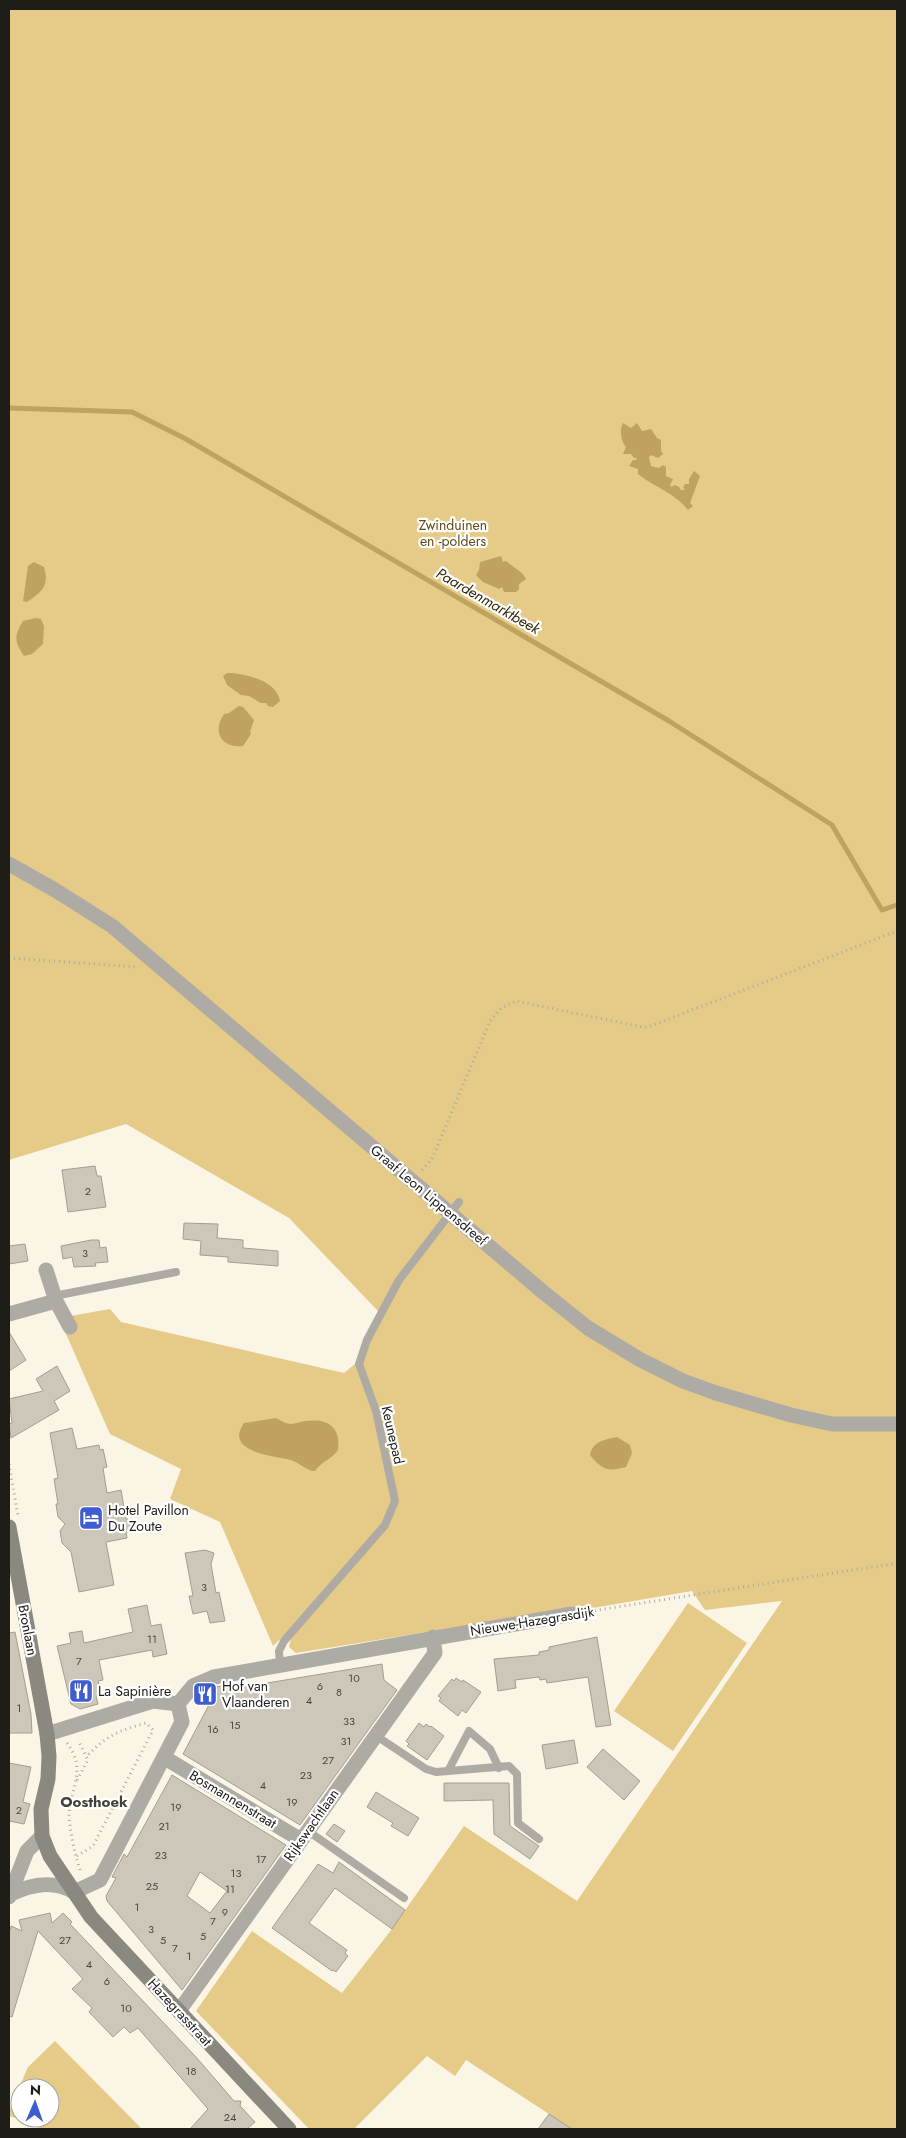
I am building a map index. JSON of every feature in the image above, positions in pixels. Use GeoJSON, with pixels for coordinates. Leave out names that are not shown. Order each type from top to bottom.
{"type":"FeatureCollection","features":[{"type":"Feature","properties":{"kind":"street","name":"Graaf Leon Lippensdreef"},"geometry":{"type":"LineString","coordinates":[[9,864],[112,926],[455,1207],[543,1292],[588,1328],[639,1359],[683,1381],[716,1393],[790,1415],[832,1424],[897,1424]]}},
{"type":"Feature","properties":{"kind":"street"},"geometry":{"type":"LineString","coordinates":[[46,1270],[55,1298],[70,1327]]}},
{"type":"Feature","properties":{"kind":"street"},"geometry":{"type":"LineString","coordinates":[[9,1314],[55,1298]]}},
{"type":"Feature","properties":{"kind":"street","name":"Bronlaan"},"geometry":{"type":"LineString","coordinates":[[9,1527],[47,1734],[49,1756],[48,1779],[42,1809],[42,1836]]}},
{"type":"Feature","properties":{"kind":"street","name":"Nieuwe-Hazegrasdijk"},"geometry":{"type":"LineString","coordinates":[[178,1704],[193,1686],[214,1677],[572,1614]]}},
{"type":"Feature","properties":{"kind":"street","name":"Rijkswachtlaan"},"geometry":{"type":"LineString","coordinates":[[179,2011],[435,1653],[433,1637]]}},
{"type":"Feature","properties":{"kind":"street"},"geometry":{"type":"LineString","coordinates":[[10,1896],[26,1887],[42,1884],[61,1885],[74,1892],[100,1880],[182,1722],[178,1704],[153,1701],[47,1734]]}},
{"type":"Feature","properties":{"kind":"street","name":"Bosmannenstraat"},"geometry":{"type":"LineString","coordinates":[[165,1758],[304,1835]]}},
{"type":"Feature","properties":{"kind":"street"},"geometry":{"type":"LineString","coordinates":[[10,1896],[27,1851],[42,1836]]}},
{"type":"Feature","properties":{"kind":"street","name":"Hazegrasstraat"},"geometry":{"type":"LineString","coordinates":[[42,1836],[50,1856],[91,1917],[289,2129]]}},
{"type":"Feature","properties":{"kind":"lane","name":"Keunepad"},"geometry":{"type":"LineString","coordinates":[[280,1664],[279,1651],[284,1641],[385,1525],[392,1514],[395,1502],[376,1411],[359,1364],[367,1340],[399,1280],[455,1207]]}},
{"type":"Feature","properties":{"kind":"lane"},"geometry":{"type":"LineString","coordinates":[[55,1298],[176,1272]]}},
{"type":"Feature","properties":{"kind":"lane"},"geometry":{"type":"LineString","coordinates":[[448,1771],[470,1731],[490,1749],[499,1768]]}},
{"type":"Feature","properties":{"kind":"lane"},"geometry":{"type":"LineString","coordinates":[[375,1735],[426,1769],[436,1772],[509,1766],[516,1774],[518,1823],[539,1839]]}},
{"type":"Feature","properties":{"kind":"lane"},"geometry":{"type":"LineString","coordinates":[[304,1835],[404,1898]]}},
{"type":"Feature","properties":{"kind":"path"},"geometry":{"type":"LineString","coordinates":[[422,1170],[432,1159],[490,1021],[501,1008],[516,1001],[648,1027],[897,930]]}},
{"type":"Feature","properties":{"kind":"path"},"geometry":{"type":"LineString","coordinates":[[9,958],[163,969]]}},
{"type":"Feature","properties":{"kind":"path","name":"Nieuwe-Hazegrasdijk"},"geometry":{"type":"LineString","coordinates":[[572,1614],[897,1563]]}},
{"type":"Feature","properties":{"kind":"path"},"geometry":{"type":"LineString","coordinates":[[71,1726],[88,1760],[77,1781],[69,1816],[71,1834],[77,1856],[94,1846],[153,1730],[146,1722],[118,1732],[107,1737],[87,1756]]}},
{"type":"Feature","properties":{"kind":"green space","name":"Zwinduinen en -polders"},"geometry":{"type":"Polygon","coordinates":[[[9,9],[897,9],[897,2129],[572,2129],[466,2060],[455,2076],[427,2056],[354,2129],[309,2129],[196,2011],[252,1931],[342,1993],[392,1929],[464,1826],[577,1901],[782,1601],[705,1610],[692,1591],[575,1611],[564,1610],[296,1653],[289,1647],[294,1626],[273,1646],[220,1522],[170,1499],[181,1469],[110,1434],[59,1318],[110,1309],[121,1322],[344,1373],[356,1363],[379,1312],[289,1218],[126,1124],[9,1160],[9,9]]]}},
{"type":"Feature","properties":{"kind":"green space"},"geometry":{"type":"Polygon","coordinates":[[[688,1603],[747,1643],[673,1751],[614,1711],[688,1603]]]}},
{"type":"Feature","properties":{"kind":"green space"},"geometry":{"type":"Polygon","coordinates":[[[55,2041],[142,2129],[38,2129],[60,2128],[60,2078],[23,2078],[28,2067],[55,2041]]]}},
{"type":"Feature","properties":{"kind":"shaded area"},"geometry":{"type":"Polygon","coordinates":[[[623,423],[631,428],[637,423],[642,431],[651,429],[657,438],[661,440],[661,451],[663,454],[658,458],[651,455],[649,457],[651,466],[659,468],[663,465],[666,467],[666,476],[673,479],[671,487],[675,485],[681,490],[685,490],[683,488],[685,484],[689,484],[689,479],[694,471],[700,476],[690,503],[693,506],[688,510],[677,499],[644,479],[638,474],[638,469],[629,466],[637,458],[634,458],[631,454],[623,454],[626,447],[621,435],[623,423]]]}},
{"type":"Feature","properties":{"kind":"shaded area"},"geometry":{"type":"Polygon","coordinates":[[[501,556],[503,562],[506,561],[523,574],[526,579],[519,584],[519,589],[516,592],[504,592],[502,587],[499,589],[483,582],[476,575],[480,562],[501,556]]]}},
{"type":"Feature","properties":{"kind":"shaded area"},"geometry":{"type":"Polygon","coordinates":[[[34,562],[44,567],[46,580],[40,592],[27,602],[23,601],[28,566],[34,562]]]}},
{"type":"Feature","properties":{"kind":"shaded area"},"geometry":{"type":"Polygon","coordinates":[[[36,618],[41,619],[44,626],[43,644],[32,654],[24,656],[16,638],[18,631],[23,621],[36,618]]]}},
{"type":"Feature","properties":{"kind":"shaded area"},"geometry":{"type":"Polygon","coordinates":[[[227,673],[251,677],[267,683],[278,694],[280,701],[273,707],[249,696],[241,695],[227,685],[223,676],[227,673]]]}},
{"type":"Feature","properties":{"kind":"shaded area"},"geometry":{"type":"Polygon","coordinates":[[[239,706],[243,707],[254,720],[251,734],[243,746],[235,746],[224,742],[219,733],[219,727],[224,714],[239,706]]]}},
{"type":"Feature","properties":{"kind":"shaded area"},"geometry":{"type":"Polygon","coordinates":[[[276,1418],[289,1424],[314,1420],[327,1423],[332,1426],[338,1436],[338,1450],[315,1471],[312,1471],[291,1460],[254,1451],[240,1441],[239,1433],[244,1423],[276,1418]]]}},
{"type":"Feature","properties":{"kind":"shaded area"},"geometry":{"type":"Polygon","coordinates":[[[617,1437],[630,1445],[632,1453],[626,1467],[610,1469],[602,1467],[590,1455],[591,1450],[600,1442],[617,1437]]]}},
{"type":"Feature","properties":{"kind":"building"},"geometry":{"type":"Polygon","coordinates":[[[95,1166],[97,1176],[101,1176],[106,1207],[68,1212],[62,1170],[95,1166]]]}},
{"type":"Feature","properties":{"kind":"building"},"geometry":{"type":"Polygon","coordinates":[[[184,1223],[218,1224],[217,1238],[243,1240],[243,1248],[278,1251],[278,1266],[228,1262],[228,1257],[200,1255],[201,1241],[183,1239],[184,1223]]]}},
{"type":"Feature","properties":{"kind":"building"},"geometry":{"type":"Polygon","coordinates":[[[99,1240],[100,1248],[106,1247],[108,1262],[95,1263],[96,1266],[74,1267],[72,1257],[63,1259],[61,1246],[99,1240]]]}},
{"type":"Feature","properties":{"kind":"building"},"geometry":{"type":"Polygon","coordinates":[[[25,1244],[28,1261],[9,1264],[9,1246],[25,1244]]]}},
{"type":"Feature","properties":{"kind":"building"},"geometry":{"type":"Polygon","coordinates":[[[9,1332],[26,1360],[9,1371],[9,1332]]]}},
{"type":"Feature","properties":{"kind":"building"},"geometry":{"type":"Polygon","coordinates":[[[57,1366],[70,1391],[54,1401],[59,1410],[11,1438],[9,1424],[12,1423],[9,1399],[43,1391],[36,1379],[57,1366]]]}},
{"type":"Feature","properties":{"kind":"building","name":"Hotel Pavillon Du Zoute"},"geometry":{"type":"Polygon","coordinates":[[[72,1428],[77,1449],[99,1445],[100,1450],[103,1449],[107,1467],[103,1468],[107,1493],[121,1490],[126,1519],[128,1519],[131,1531],[126,1532],[127,1538],[106,1542],[114,1585],[79,1592],[71,1552],[62,1543],[60,1531],[65,1524],[58,1517],[54,1479],[58,1478],[50,1433],[72,1428]]]}},
{"type":"Feature","properties":{"kind":"building"},"geometry":{"type":"Polygon","coordinates":[[[205,1550],[214,1553],[211,1564],[216,1593],[219,1592],[225,1621],[210,1623],[207,1611],[193,1614],[189,1596],[193,1596],[185,1553],[205,1550]]]}},
{"type":"Feature","properties":{"kind":"building"},"geometry":{"type":"Polygon","coordinates":[[[147,1605],[151,1626],[161,1624],[167,1654],[153,1657],[152,1650],[99,1660],[103,1680],[98,1681],[102,1695],[96,1697],[98,1704],[80,1709],[71,1704],[57,1646],[71,1643],[69,1633],[82,1631],[84,1643],[133,1632],[128,1609],[147,1605]]]}},
{"type":"Feature","properties":{"kind":"building"},"geometry":{"type":"Polygon","coordinates":[[[15,1632],[31,1714],[32,1733],[9,1733],[9,1633],[15,1632]]]}},
{"type":"Feature","properties":{"kind":"building"},"geometry":{"type":"Polygon","coordinates":[[[597,1637],[611,1725],[596,1727],[588,1677],[547,1683],[546,1679],[540,1680],[539,1677],[515,1680],[516,1688],[498,1691],[494,1659],[539,1655],[539,1652],[549,1650],[549,1647],[597,1637]]]}},
{"type":"Feature","properties":{"kind":"building"},"geometry":{"type":"Polygon","coordinates":[[[382,1664],[384,1680],[397,1690],[300,1825],[183,1754],[210,1703],[206,1700],[212,1688],[230,1684],[231,1689],[382,1664]]]}},
{"type":"Feature","properties":{"kind":"building"},"geometry":{"type":"Polygon","coordinates":[[[456,1678],[462,1682],[463,1680],[481,1692],[466,1713],[462,1710],[458,1716],[439,1701],[441,1698],[438,1696],[452,1679],[454,1681],[456,1678]]]}},
{"type":"Feature","properties":{"kind":"building"},"geometry":{"type":"Polygon","coordinates":[[[419,1723],[424,1727],[426,1724],[431,1726],[444,1736],[427,1760],[407,1746],[409,1744],[406,1741],[419,1723]]]}},
{"type":"Feature","properties":{"kind":"building"},"geometry":{"type":"Polygon","coordinates":[[[574,1740],[578,1763],[546,1769],[542,1745],[574,1740]]]}},
{"type":"Feature","properties":{"kind":"building"},"geometry":{"type":"Polygon","coordinates":[[[603,1749],[640,1781],[624,1800],[587,1767],[603,1749]]]}},
{"type":"Feature","properties":{"kind":"building"},"geometry":{"type":"Polygon","coordinates":[[[9,1763],[31,1767],[23,1802],[30,1804],[24,1824],[9,1821],[9,1763]]]}},
{"type":"Feature","properties":{"kind":"building"},"geometry":{"type":"Polygon","coordinates":[[[172,1775],[286,1845],[182,1990],[107,1901],[106,1896],[116,1878],[112,1877],[124,1854],[127,1857],[172,1775]],[[200,1872],[187,1896],[210,1913],[227,1891],[200,1872]]]}},
{"type":"Feature","properties":{"kind":"building"},"geometry":{"type":"Polygon","coordinates":[[[444,1783],[509,1783],[510,1826],[539,1846],[530,1859],[494,1834],[493,1800],[444,1801],[444,1783]]]}},
{"type":"Feature","properties":{"kind":"building"},"geometry":{"type":"Polygon","coordinates":[[[376,1792],[419,1818],[408,1836],[391,1826],[393,1823],[367,1807],[376,1792]]]}},
{"type":"Feature","properties":{"kind":"building"},"geometry":{"type":"Polygon","coordinates":[[[334,1824],[345,1831],[337,1842],[326,1834],[334,1824]]]}},
{"type":"Feature","properties":{"kind":"building"},"geometry":{"type":"Polygon","coordinates":[[[339,1862],[405,1910],[392,1929],[335,1888],[309,1923],[347,1950],[345,1953],[348,1956],[336,1972],[272,1928],[318,1864],[333,1873],[339,1862]]]}},
{"type":"Feature","properties":{"kind":"building"},"geometry":{"type":"Polygon","coordinates":[[[50,1913],[52,1923],[63,1913],[72,1922],[70,1924],[196,2057],[234,2101],[241,2101],[240,2106],[255,2122],[247,2129],[190,2129],[208,2109],[138,2028],[130,2033],[124,2027],[113,2037],[89,2012],[92,2008],[72,1989],[83,1979],[38,1931],[12,2017],[9,2016],[9,1934],[11,1926],[22,1931],[19,1920],[50,1913]]]}},
{"type":"Feature","properties":{"kind":"building"},"geometry":{"type":"Polygon","coordinates":[[[549,2114],[572,2129],[538,2129],[549,2114]]]}},
{"type":"Feature","properties":{"kind":"waterway","name":"Paardenmarktbeek"},"geometry":{"type":"LineString","coordinates":[[9,408],[132,412],[186,439],[669,721],[832,825],[882,910],[897,905]]}},
{"type":"Feature","properties":{"kind":"place","name":"Hotel Pavillon Du Zoute"},"geometry":{"type":"Point","coordinates":[91,1518]}},
{"type":"Feature","properties":{"kind":"place","name":"La Sapinière"},"geometry":{"type":"Point","coordinates":[81,1691]}},
{"type":"Feature","properties":{"kind":"place","name":"Hof van Vlaanderen"},"geometry":{"type":"Point","coordinates":[205,1694]}},
{"type":"Feature","properties":{"kind":"district","name":"Oosthoek"},"geometry":{"type":"Point","coordinates":[94,1802]}}]}
